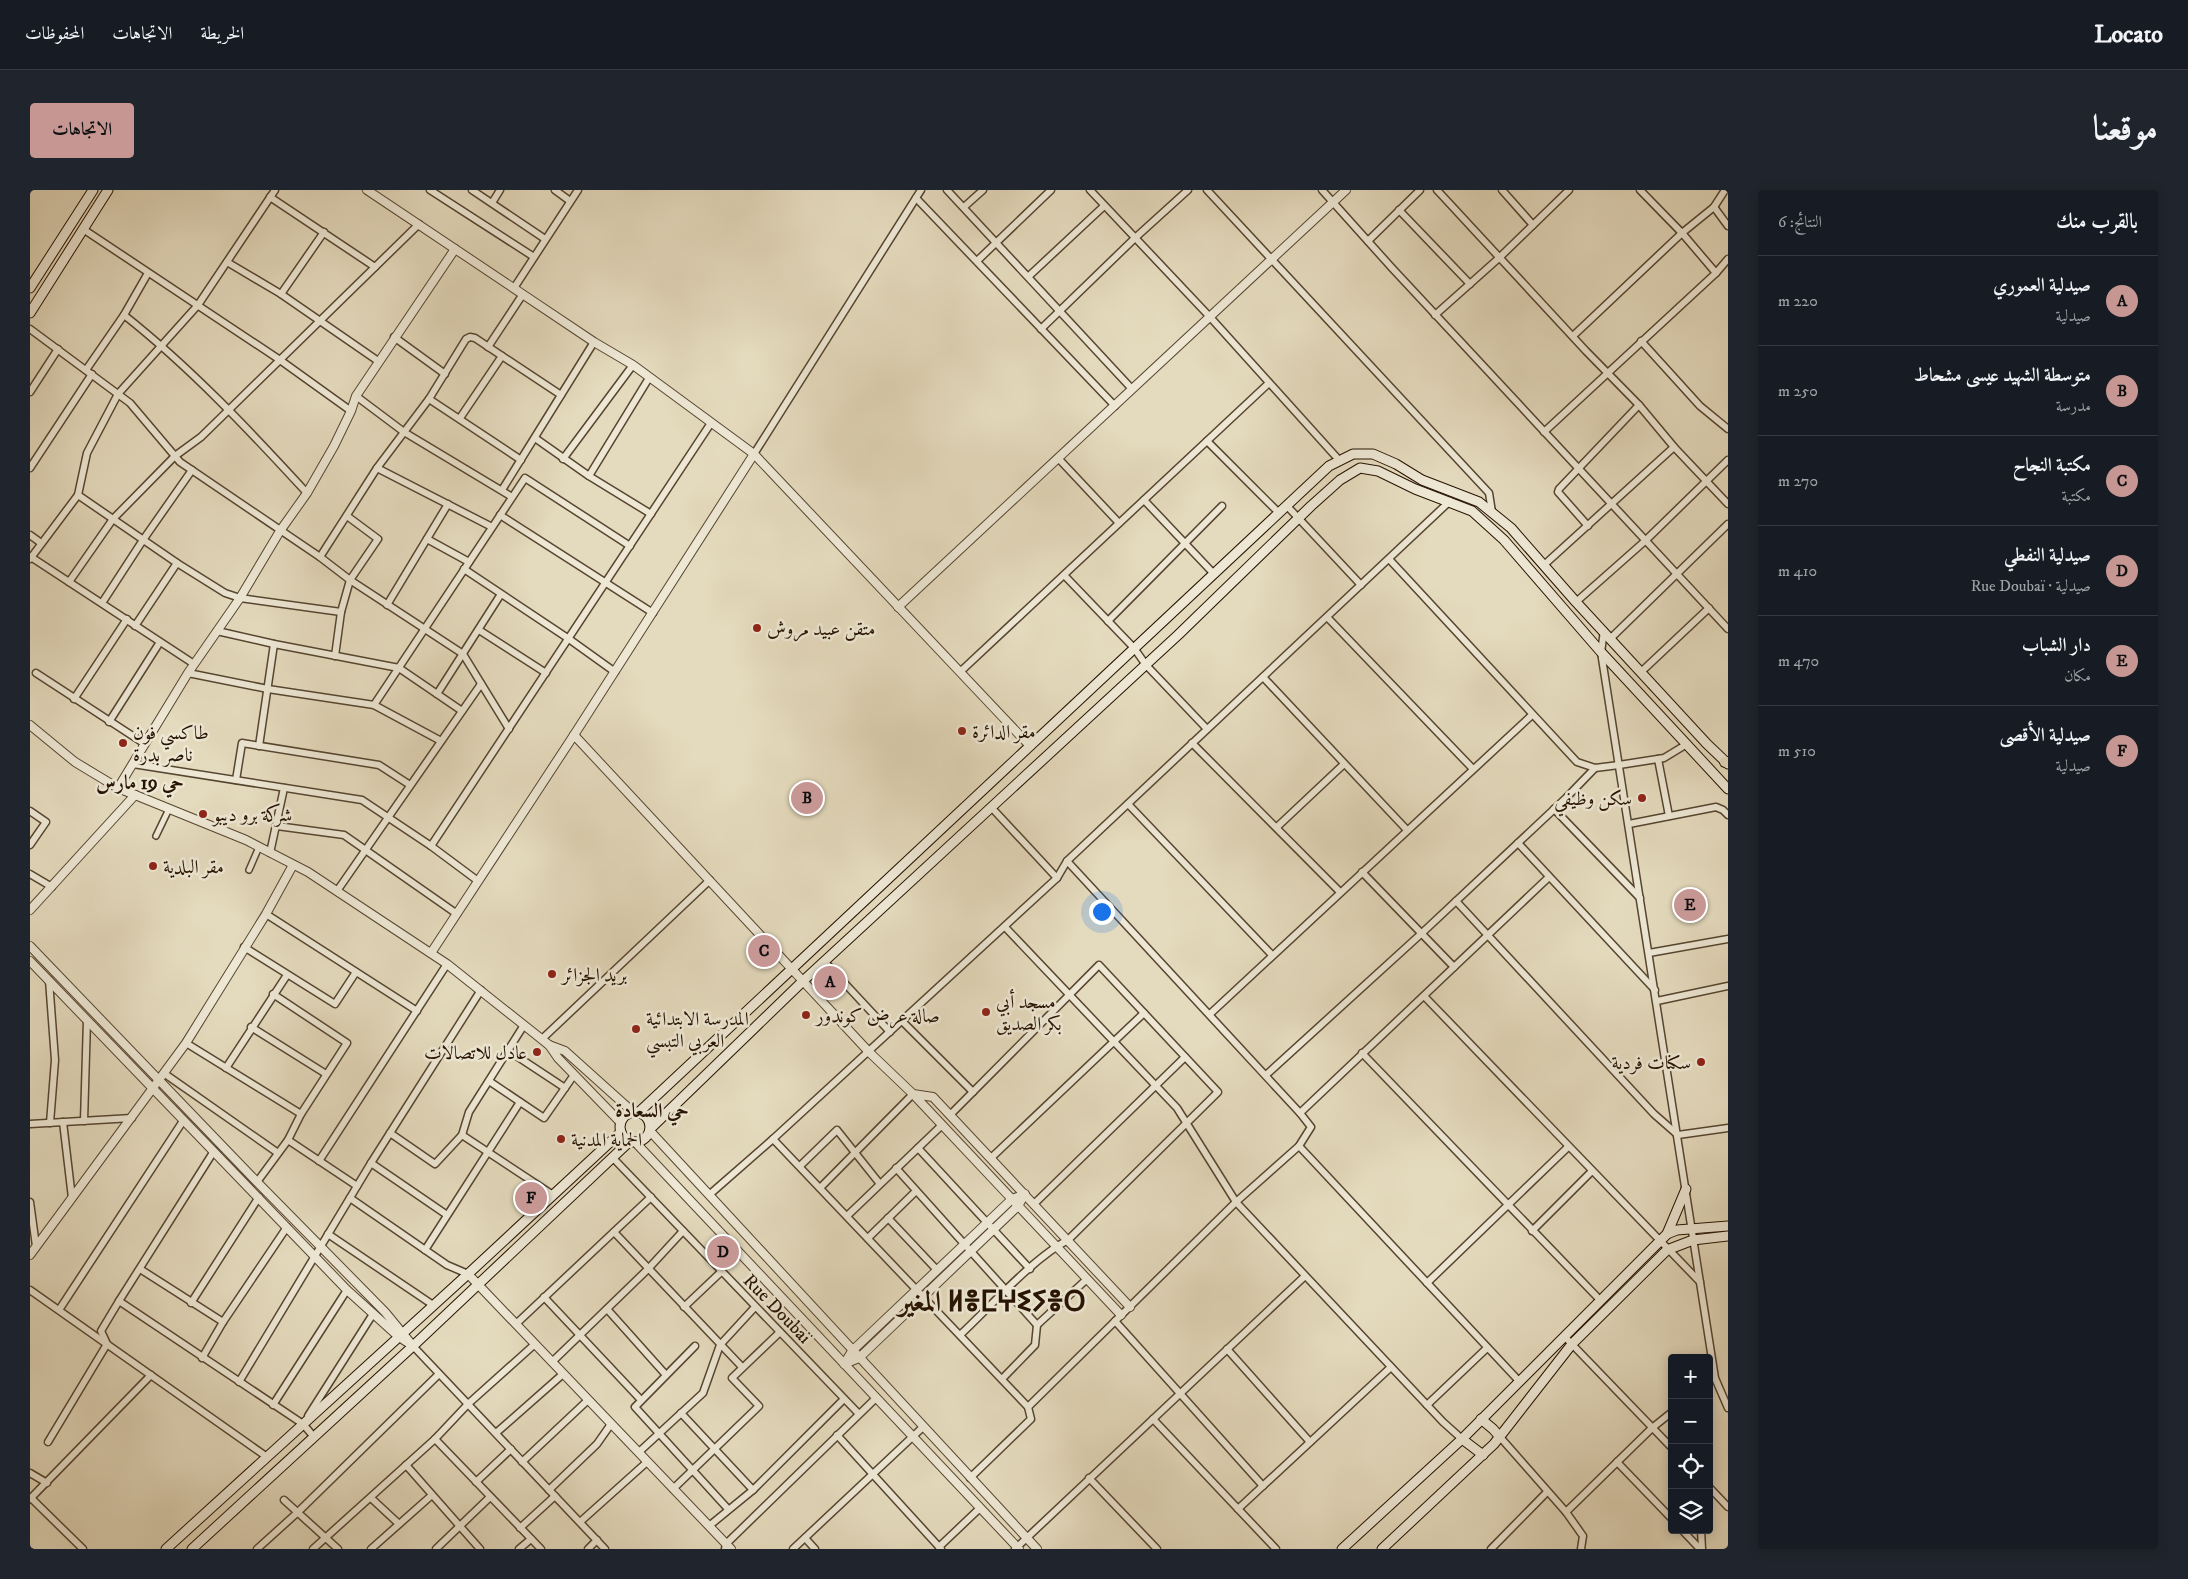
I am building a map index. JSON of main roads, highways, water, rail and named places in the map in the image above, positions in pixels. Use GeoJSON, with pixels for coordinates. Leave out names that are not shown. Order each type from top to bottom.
{"type":"FeatureCollection","features":[{"type":"Feature","properties":{"kind":"main road"},"geometry":{"type":"LineString","coordinates":[[43,293],[30,288],[93,190]]}},
{"type":"Feature","properties":{"kind":"main road"},"geometry":{"type":"LineString","coordinates":[[30,313],[108,190]]}},
{"type":"Feature","properties":{"kind":"main road"},"geometry":{"type":"LineString","coordinates":[[166,1549],[553,1195],[621,1127],[626,1116],[636,1113],[1279,513],[1339,460],[1353,454],[1373,454],[1396,464],[1422,480],[1479,502],[1492,512],[1511,528],[1576,602],[1727,763]]}},
{"type":"Feature","properties":{"kind":"main road"},"geometry":{"type":"LineString","coordinates":[[192,1549],[413,1346],[613,1158],[633,1142],[643,1140],[650,1130],[824,961],[1146,665],[1340,480],[1360,468],[1378,470],[1415,488],[1472,511],[1504,540],[1601,652],[1728,788]]}},
{"type":"Feature","properties":{"kind":"main road"},"geometry":{"type":"LineString","coordinates":[[636,1113],[646,1117],[650,1130]]}},
{"type":"Feature","properties":{"kind":"main road"},"geometry":{"type":"LineString","coordinates":[[621,1127],[633,1142]]}},
{"type":"Feature","properties":{"kind":"main road"},"geometry":{"type":"LineString","coordinates":[[1667,1234],[1686,1190]]}},
{"type":"Feature","properties":{"kind":"main road"},"geometry":{"type":"LineString","coordinates":[[1342,1549],[1462,1439],[1667,1234],[1673,1230],[1728,1226]]}},
{"type":"Feature","properties":{"kind":"main road"},"geometry":{"type":"LineString","coordinates":[[1382,1549],[1392,1546],[1483,1455],[1500,1437],[1572,1344],[1667,1250],[1693,1240],[1728,1236]]}},
{"type":"Feature","properties":{"kind":"main road"},"geometry":{"type":"LineString","coordinates":[[1481,1419],[1500,1437]]}},
{"type":"Feature","properties":{"kind":"main road"},"geometry":{"type":"LineString","coordinates":[[1462,1439],[1483,1455]]}},
{"type":"Feature","properties":{"kind":"place","name":"متقن عبيد مروش"},"geometry":{"type":"Point","coordinates":[757,628]}},
{"type":"Feature","properties":{"kind":"place","name":"مقر الدائرة"},"geometry":{"type":"Point","coordinates":[962,731]}},
{"type":"Feature","properties":{"kind":"place","name":"طاكسي فون ناصر بدرة"},"geometry":{"type":"Point","coordinates":[123,743]}},
{"type":"Feature","properties":{"kind":"place","name":"متوسطة الشهيد عيسى مشحاط"},"geometry":{"type":"Point","coordinates":[807,798]}},
{"type":"Feature","properties":{"kind":"place","name":"سكن وظيفي"},"geometry":{"type":"Point","coordinates":[1642,798]}},
{"type":"Feature","properties":{"kind":"place","name":"شركة برو ديبو"},"geometry":{"type":"Point","coordinates":[203,814]}},
{"type":"Feature","properties":{"kind":"place","name":"مقر البلدية"},"geometry":{"type":"Point","coordinates":[153,866]}},
{"type":"Feature","properties":{"kind":"place","name":"دار الشباب"},"geometry":{"type":"Point","coordinates":[1690,905]}},
{"type":"Feature","properties":{"kind":"place","name":"مكتبة النجاح"},"geometry":{"type":"Point","coordinates":[764,951]}},
{"type":"Feature","properties":{"kind":"place","name":"بريد الجزائر"},"geometry":{"type":"Point","coordinates":[552,974]}},
{"type":"Feature","properties":{"kind":"place","name":"صيدلية العموري"},"geometry":{"type":"Point","coordinates":[830,982]}},
{"type":"Feature","properties":{"kind":"place","name":"مسجد أبي بكر الصديق"},"geometry":{"type":"Point","coordinates":[986,1012]}},
{"type":"Feature","properties":{"kind":"place","name":"صالة عرض كوندور"},"geometry":{"type":"Point","coordinates":[806,1015]}},
{"type":"Feature","properties":{"kind":"place","name":"المدرسة الابتدائية العربي التبسي"},"geometry":{"type":"Point","coordinates":[636,1029]}},
{"type":"Feature","properties":{"kind":"place","name":"عادل للاتصالات"},"geometry":{"type":"Point","coordinates":[537,1052]}},
{"type":"Feature","properties":{"kind":"place","name":"سكنات فردية"},"geometry":{"type":"Point","coordinates":[1701,1062]}},
{"type":"Feature","properties":{"kind":"place","name":"الحماية المدنية"},"geometry":{"type":"Point","coordinates":[561,1139]}},
{"type":"Feature","properties":{"kind":"place","name":"صيدلية الأقصى"},"geometry":{"type":"Point","coordinates":[531,1198]}},
{"type":"Feature","properties":{"kind":"place","name":"صيدلية النفطي"},"geometry":{"type":"Point","coordinates":[723,1252]}},
{"type":"Feature","properties":{"kind":"district","name":"حي 19 مارس"},"geometry":{"type":"Point","coordinates":[140,782]}},
{"type":"Feature","properties":{"kind":"district","name":"حي السعادة"},"geometry":{"type":"Point","coordinates":[652,1110]}},
{"type":"Feature","properties":{"kind":"district","name":"المغير ⵍⴻⵎⵖⵉⵢⴻⵔ"},"geometry":{"type":"Point","coordinates":[992,1301]}}]}
